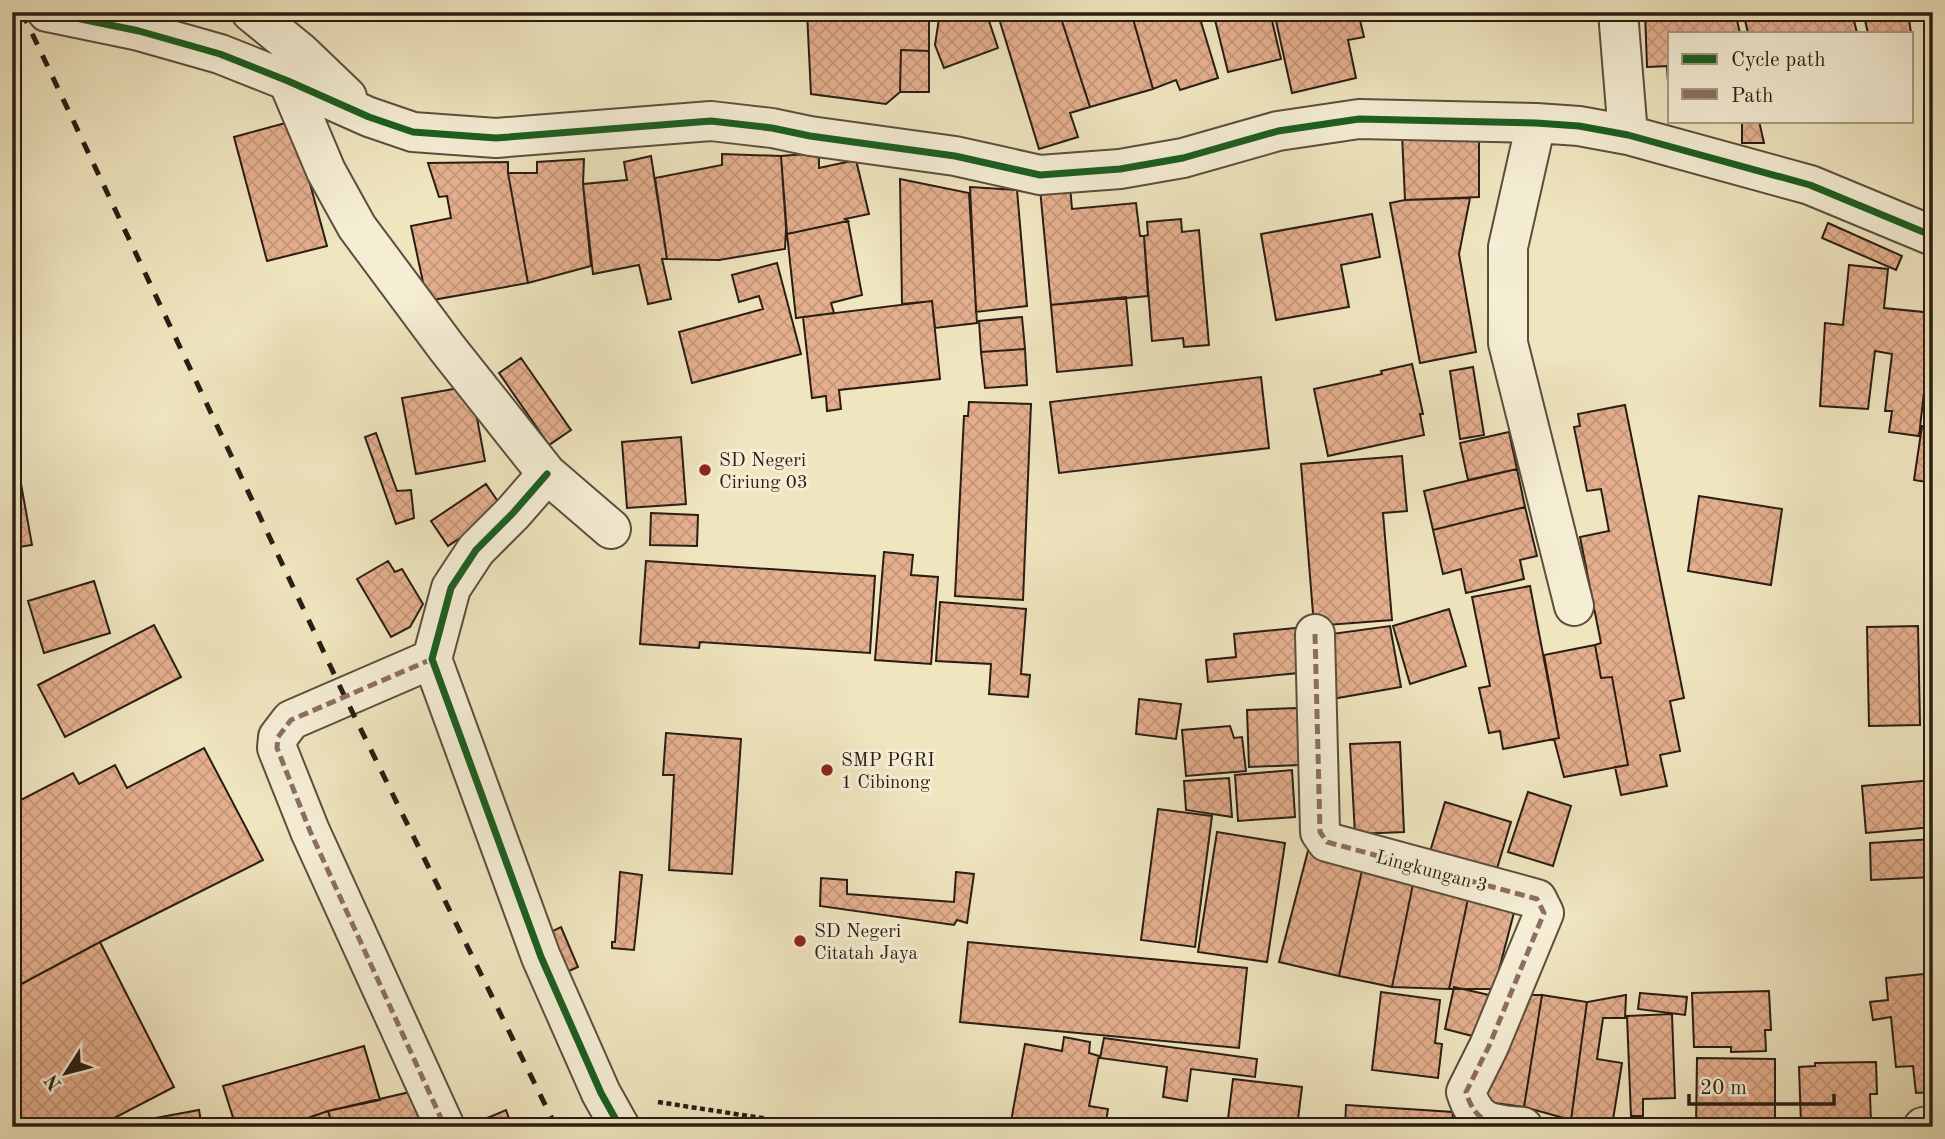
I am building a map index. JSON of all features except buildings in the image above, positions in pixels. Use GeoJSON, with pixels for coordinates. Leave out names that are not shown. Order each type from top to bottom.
{"type":"FeatureCollection","features":[{"type":"Feature","properties":{"kind":"street"},"geometry":{"type":"LineString","coordinates":[[47,12],[139,31],[220,54],[369,117],[413,132],[496,138],[711,121],[954,156],[1040,176],[1120,169],[1182,158],[1278,131],[1359,119],[1536,123],[1579,126],[1628,135],[1810,186],[1933,236]]}},
{"type":"Feature","properties":{"kind":"street"},"geometry":{"type":"LineString","coordinates":[[251,12],[300,52],[369,117]]}},
{"type":"Feature","properties":{"kind":"street"},"geometry":{"type":"LineString","coordinates":[[1618,12],[1628,135]]}},
{"type":"Feature","properties":{"kind":"street"},"geometry":{"type":"LineString","coordinates":[[288,81],[326,171],[357,227],[447,348],[547,474],[611,529]]}},
{"type":"Feature","properties":{"kind":"street"},"geometry":{"type":"LineString","coordinates":[[1536,123],[1508,247],[1507,342],[1574,606]]}},
{"type":"Feature","properties":{"kind":"street"},"geometry":{"type":"LineString","coordinates":[[547,474],[477,551],[451,588],[432,659],[541,957],[601,1093],[620,1127]]}},
{"type":"Feature","properties":{"kind":"street","name":"Lingkungan 3"},"geometry":{"type":"LineString","coordinates":[[1315,634],[1320,832],[1327,842],[1536,899],[1544,913],[1489,1046],[1466,1092],[1471,1108],[1492,1124],[1523,1127]]}},
{"type":"Feature","properties":{"kind":"street"},"geometry":{"type":"LineString","coordinates":[[432,659],[291,720],[278,737],[277,748],[310,831],[444,1127]]}},
{"type":"Feature","properties":{"kind":"street"},"geometry":{"type":"LineString","coordinates":[[1923,1127],[1933,1125]]}},
{"type":"Feature","properties":{"kind":"path"},"geometry":{"type":"LineString","coordinates":[[601,1093],[820,1127]]}},
{"type":"Feature","properties":{"kind":"railway"},"geometry":{"type":"LineString","coordinates":[[22,12],[344,695],[556,1127]]}},
{"type":"Feature","properties":{"kind":"marked path"},"geometry":{"type":"LineString","coordinates":[[1315,634],[1320,832],[1327,842],[1537,899],[1544,913],[1489,1046],[1466,1092],[1480,1117],[1502,1125],[1523,1127]]}},
{"type":"Feature","properties":{"kind":"marked path"},"geometry":{"type":"LineString","coordinates":[[432,659],[291,720],[278,737],[277,748],[310,831],[445,1127]]}},
{"type":"Feature","properties":{"kind":"marked path"},"geometry":{"type":"LineString","coordinates":[[1923,1127],[1933,1125]]}},
{"type":"Feature","properties":{"kind":"cycle path"},"geometry":{"type":"LineString","coordinates":[[47,12],[139,31],[220,54],[369,117],[413,132],[496,138],[711,121],[955,156],[1040,175],[1120,169],[1183,158],[1278,131],[1359,119],[1536,123],[1579,126],[1628,135],[1810,185],[1933,236]]}},
{"type":"Feature","properties":{"kind":"cycle path"},"geometry":{"type":"LineString","coordinates":[[547,474],[476,550],[451,588],[432,659],[541,957],[601,1093],[620,1127]]}},
{"type":"Feature","properties":{"kind":"place","name":"SD Negeri Ciriung 03"},"geometry":{"type":"Point","coordinates":[705,470]}},
{"type":"Feature","properties":{"kind":"place","name":"SMP PGRI 1 Cibinong"},"geometry":{"type":"Point","coordinates":[827,770]}},
{"type":"Feature","properties":{"kind":"place","name":"SD Negeri Citatah Jaya"},"geometry":{"type":"Point","coordinates":[800,941]}}]}
